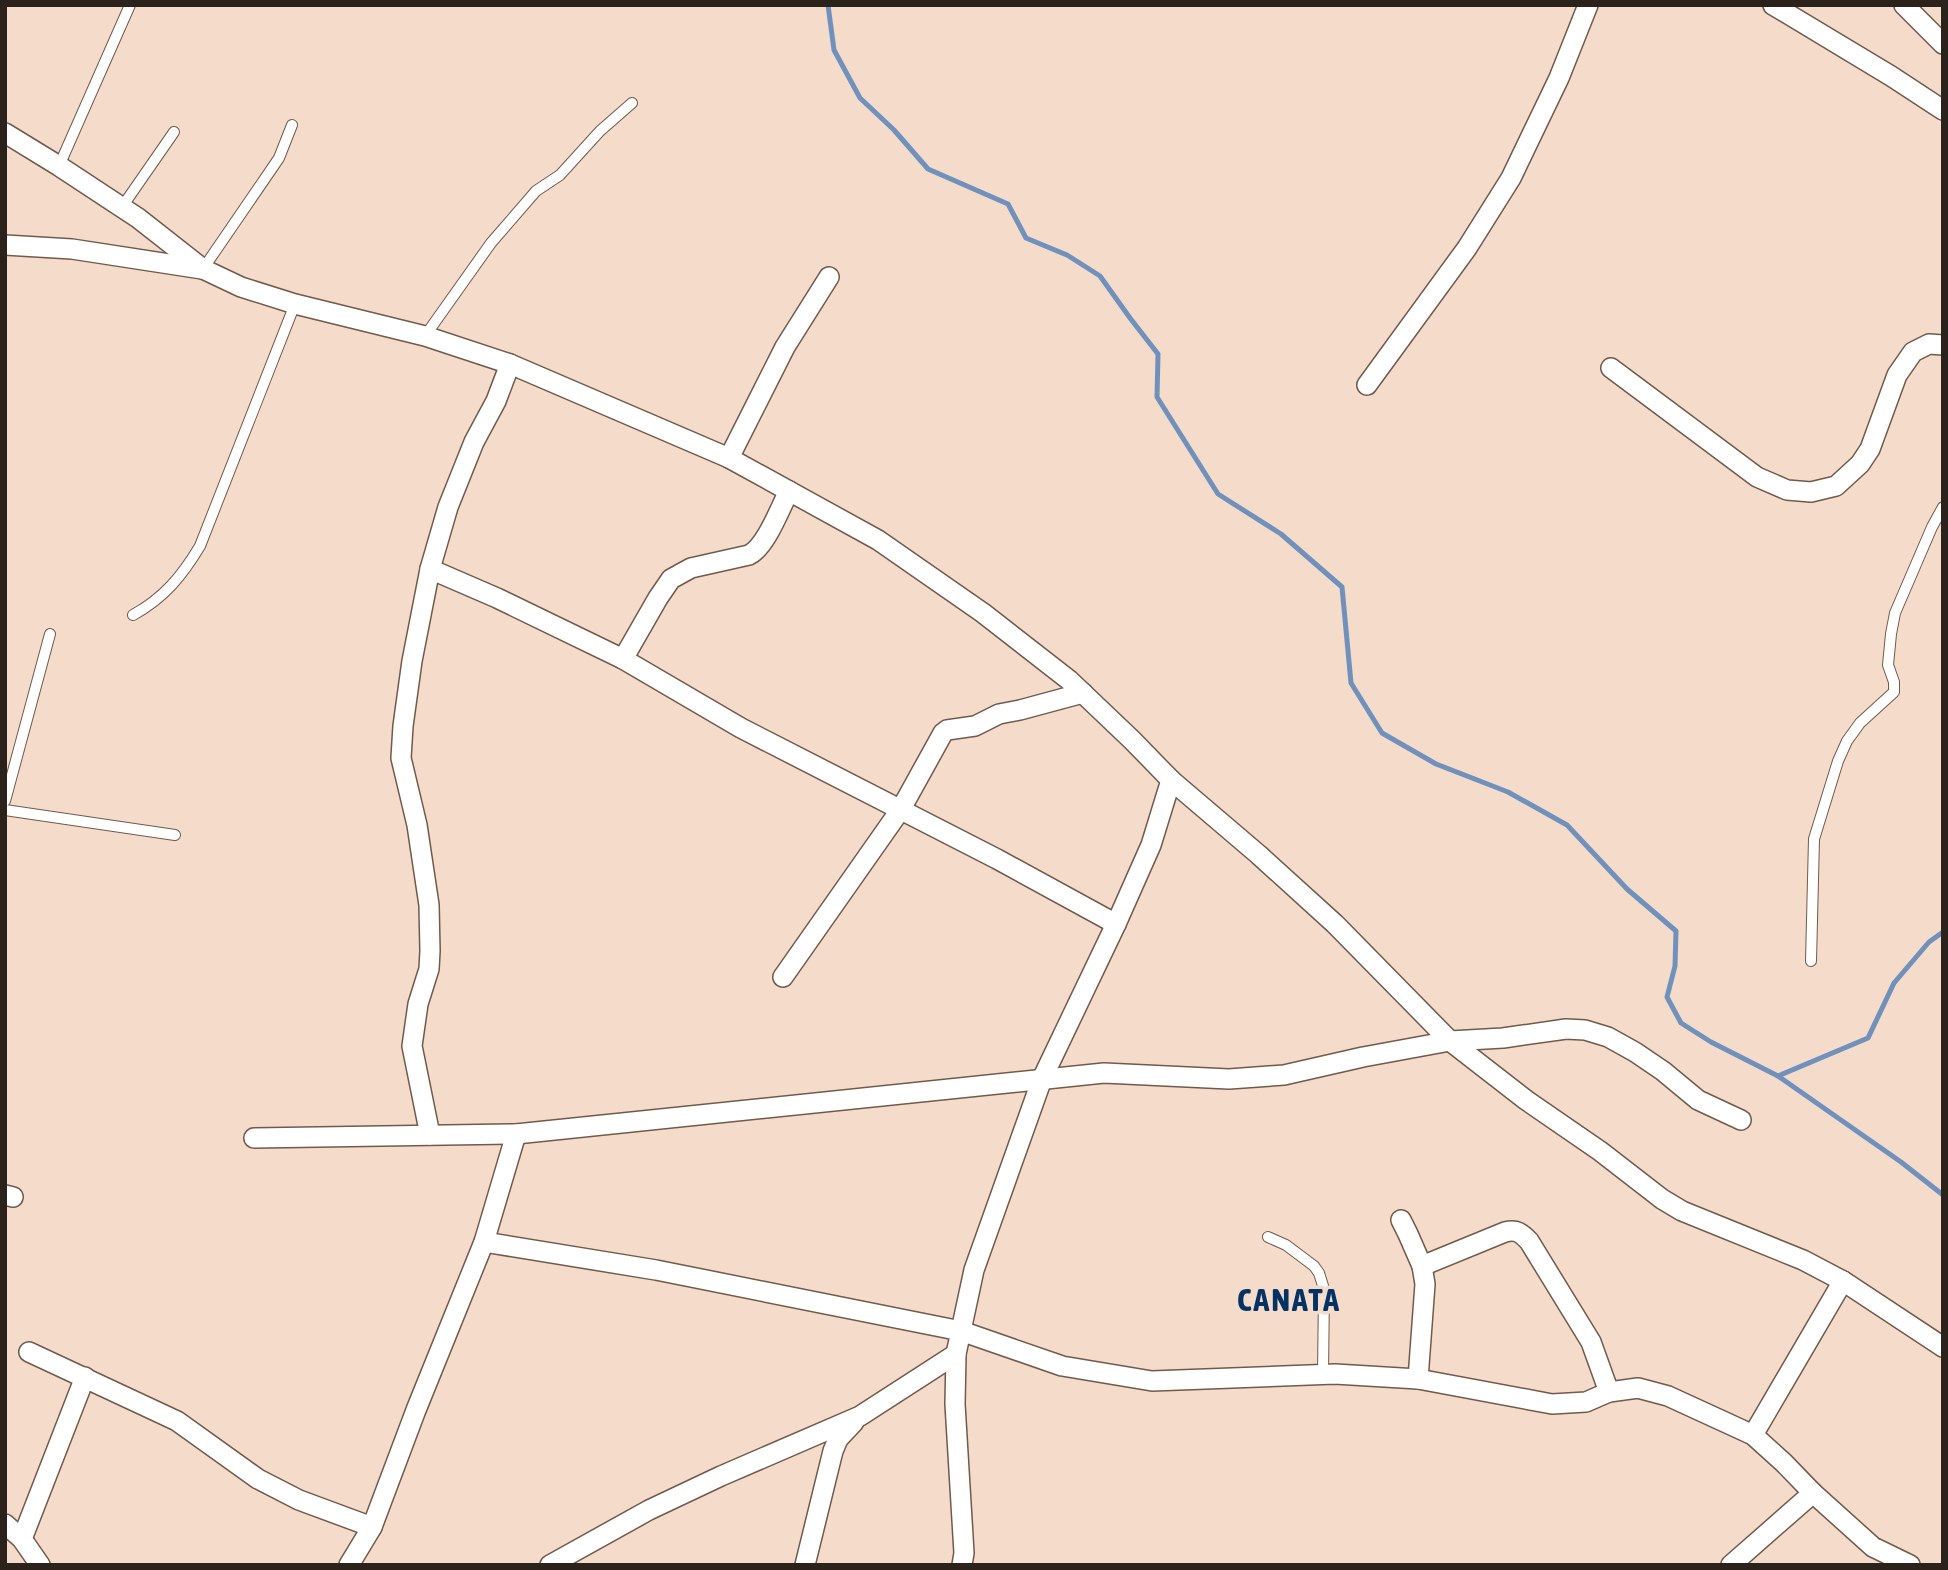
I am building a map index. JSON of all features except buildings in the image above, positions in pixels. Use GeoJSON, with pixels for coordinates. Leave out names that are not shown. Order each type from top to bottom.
{"type":"FeatureCollection","features":[{"type":"Feature","properties":{"kind":"street"},"geometry":{"type":"LineString","coordinates":[[1367,385],[1467,248],[1511,178],[1559,78],[1588,5]]}},
{"type":"Feature","properties":{"kind":"street"},"geometry":{"type":"LineString","coordinates":[[1773,5],[1943,110]]}},
{"type":"Feature","properties":{"kind":"street"},"geometry":{"type":"LineString","coordinates":[[1904,5],[1943,44]]}},
{"type":"Feature","properties":{"kind":"street"},"geometry":{"type":"LineString","coordinates":[[5,133],[122,207],[203,270],[242,288],[425,336],[510,364],[729,458],[889,547],[983,613],[1069,680],[1171,780],[1335,924],[1450,1041],[1526,1100],[1682,1211],[1803,1260],[1843,1281],[1943,1347]]}},
{"type":"Feature","properties":{"kind":"street"},"geometry":{"type":"LineString","coordinates":[[5,244],[72,249],[203,270]]}},
{"type":"Feature","properties":{"kind":"street"},"geometry":{"type":"LineString","coordinates":[[729,458],[785,347],[829,277]]}},
{"type":"Feature","properties":{"kind":"street"},"geometry":{"type":"LineString","coordinates":[[1611,368],[1757,477],[1787,490],[1811,492],[1836,485],[1860,464],[1870,449],[1897,375],[1913,352],[1929,344],[1943,345]]}},
{"type":"Feature","properties":{"kind":"street"},"geometry":{"type":"LineString","coordinates":[[430,1135],[412,1046],[418,1004],[429,969],[429,905],[417,825],[401,758],[403,726],[412,661],[430,569],[448,507],[510,364]]}},
{"type":"Feature","properties":{"kind":"street"},"geometry":{"type":"LineString","coordinates":[[622,659],[671,579],[691,568],[754,553],[789,491]]}},
{"type":"Feature","properties":{"kind":"street"},"geometry":{"type":"LineString","coordinates":[[430,569],[497,598],[622,659],[741,727],[1116,924]]}},
{"type":"Feature","properties":{"kind":"street"},"geometry":{"type":"LineString","coordinates":[[783,977],[901,809],[943,733],[947,730],[972,727],[999,714],[1083,693]]}},
{"type":"Feature","properties":{"kind":"street"},"geometry":{"type":"LineString","coordinates":[[962,1565],[964,1553],[955,1404],[956,1354],[974,1270],[1042,1079],[1151,845],[1171,780]]}},
{"type":"Feature","properties":{"kind":"street"},"geometry":{"type":"LineString","coordinates":[[254,1138],[516,1134],[1104,1073],[1229,1079],[1284,1075],[1450,1041],[1503,1038],[1566,1029],[1585,1030],[1608,1037],[1663,1071],[1698,1100],[1741,1120]]}},
{"type":"Feature","properties":{"kind":"street"},"geometry":{"type":"LineString","coordinates":[[349,1565],[372,1527],[484,1242],[516,1134]]}},
{"type":"Feature","properties":{"kind":"street"},"geometry":{"type":"LineString","coordinates":[[1401,1220],[1422,1266],[1425,1284],[1418,1379]]}},
{"type":"Feature","properties":{"kind":"street"},"geometry":{"type":"LineString","coordinates":[[1422,1266],[1505,1231],[1518,1231],[1529,1241],[1591,1342],[1609,1392]]}},
{"type":"Feature","properties":{"kind":"street"},"geometry":{"type":"LineString","coordinates":[[484,1242],[656,1270],[961,1331],[1062,1366],[1152,1381],[1323,1374],[1418,1379],[1552,1404],[1586,1402],[1609,1392],[1638,1388],[1668,1396],[1753,1434],[1873,1547],[1910,1565]]}},
{"type":"Feature","properties":{"kind":"street"},"geometry":{"type":"LineString","coordinates":[[1753,1434],[1843,1281]]}},
{"type":"Feature","properties":{"kind":"street"},"geometry":{"type":"LineString","coordinates":[[29,1352],[177,1421],[258,1479],[299,1500],[372,1527]]}},
{"type":"Feature","properties":{"kind":"street"},"geometry":{"type":"LineString","coordinates":[[550,1565],[649,1510],[720,1476],[860,1416],[956,1354]]}},
{"type":"Feature","properties":{"kind":"street"},"geometry":{"type":"LineString","coordinates":[[22,1539],[85,1377]]}},
{"type":"Feature","properties":{"kind":"street"},"geometry":{"type":"LineString","coordinates":[[805,1565],[833,1451],[838,1439],[860,1416]]}},
{"type":"Feature","properties":{"kind":"street"},"geometry":{"type":"LineString","coordinates":[[1731,1565],[1813,1493]]}},
{"type":"Feature","properties":{"kind":"street"},"geometry":{"type":"LineString","coordinates":[[5,1524],[22,1539],[40,1565]]}},
{"type":"Feature","properties":{"kind":"lane"},"geometry":{"type":"LineString","coordinates":[[59,166],[130,5]]}},
{"type":"Feature","properties":{"kind":"lane"},"geometry":{"type":"LineString","coordinates":[[425,336],[491,243],[536,191],[560,175],[600,131],[632,103]]}},
{"type":"Feature","properties":{"kind":"lane"},"geometry":{"type":"LineString","coordinates":[[203,270],[279,158],[292,125]]}},
{"type":"Feature","properties":{"kind":"lane"},"geometry":{"type":"LineString","coordinates":[[122,207],[174,132]]}},
{"type":"Feature","properties":{"kind":"lane"},"geometry":{"type":"LineString","coordinates":[[134,615],[152,605],[183,574],[200,546],[295,304]]}},
{"type":"Feature","properties":{"kind":"lane"},"geometry":{"type":"LineString","coordinates":[[1811,961],[1814,839],[1838,761],[1847,741],[1860,723],[1894,692],[1894,682],[1888,665],[1895,613],[1931,527],[1943,507]]}},
{"type":"Feature","properties":{"kind":"lane"},"geometry":{"type":"LineString","coordinates":[[5,801],[50,634]]}},
{"type":"Feature","properties":{"kind":"lane"},"geometry":{"type":"LineString","coordinates":[[5,810],[175,835]]}},
{"type":"Feature","properties":{"kind":"lane"},"geometry":{"type":"LineString","coordinates":[[1268,1237],[1286,1245],[1314,1266],[1319,1273],[1324,1289],[1323,1374]]}},
{"type":"Feature","properties":{"kind":"waterway"},"geometry":{"type":"LineString","coordinates":[[828,5],[834,50],[860,98],[894,130],[928,169],[1008,204],[1026,238],[1067,255],[1100,276],[1158,354],[1157,397],[1218,494],[1281,534],[1342,587],[1351,683],[1382,733],[1436,764],[1508,792],[1567,825],[1627,889],[1676,931],[1675,966],[1667,997],[1681,1023],[1711,1042],[1778,1076],[1901,1162],[1943,1195]]}},
{"type":"Feature","properties":{"kind":"waterway"},"geometry":{"type":"LineString","coordinates":[[1778,1076],[1868,1038],[1894,983],[1929,942],[1943,932]]}},
{"type":"Feature","properties":{"kind":"district","name":"CANATA"},"geometry":{"type":"Point","coordinates":[1289,1299]}}]}
